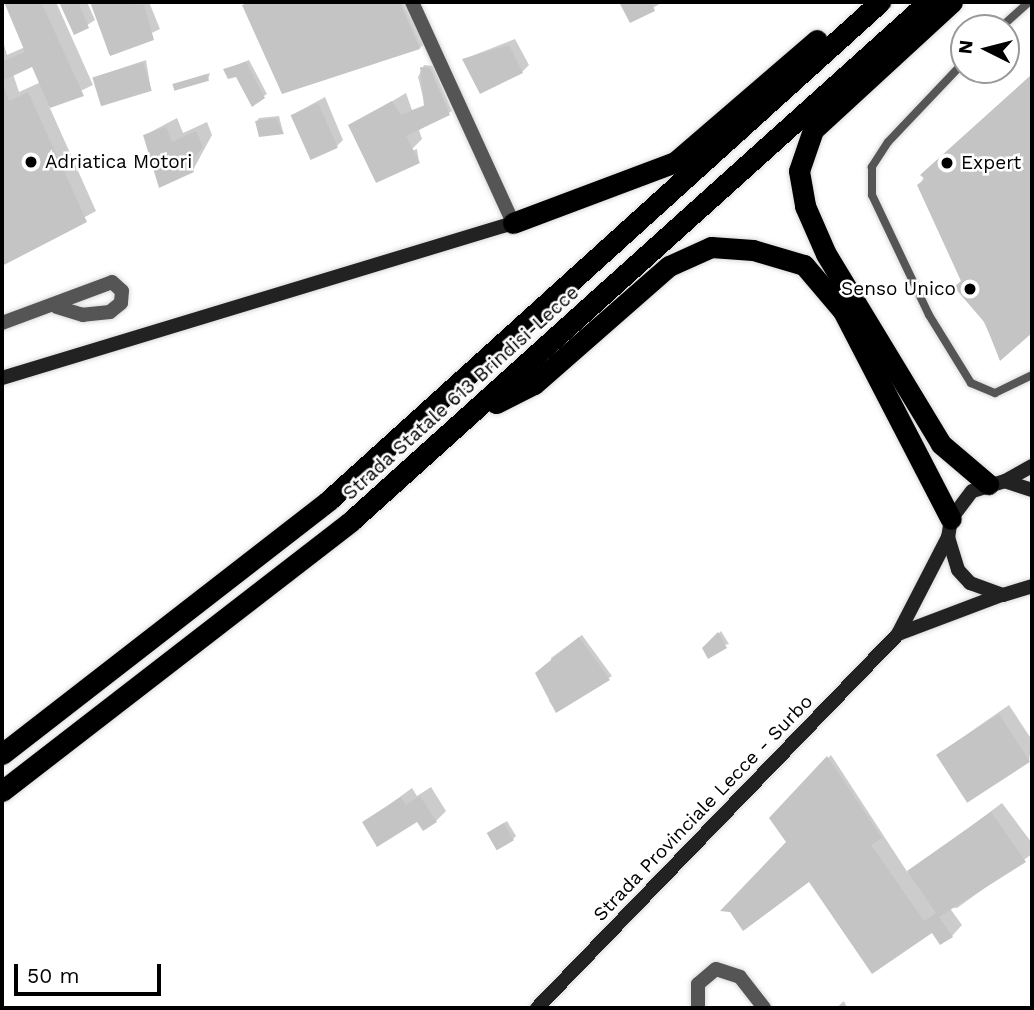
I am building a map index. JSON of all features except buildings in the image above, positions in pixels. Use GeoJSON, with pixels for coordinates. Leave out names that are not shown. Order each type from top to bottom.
{"type":"FeatureCollection","features":[{"type":"Feature","properties":{"kind":"highway"},"geometry":{"type":"LineString","coordinates":[[513,223],[675,162],[861,2]]}},
{"type":"Feature","properties":{"kind":"highway","name":"Strada Statale 613 Brindisi-Lecce"},"geometry":{"type":"LineString","coordinates":[[2,754],[329,500],[880,2]]}},
{"type":"Feature","properties":{"kind":"highway","name":"Strada Statale 613 Brindisi-Lecce"},"geometry":{"type":"LineString","coordinates":[[2,791],[351,521],[928,2]]}},
{"type":"Feature","properties":{"kind":"highway"},"geometry":{"type":"LineString","coordinates":[[952,2],[813,130],[799,172],[805,205],[826,254],[941,443],[997,482]]}},
{"type":"Feature","properties":{"kind":"highway"},"geometry":{"type":"LineString","coordinates":[[469,416],[534,384],[669,265],[711,247],[753,250],[804,265],[843,311],[949,528]]}},
{"type":"Feature","properties":{"kind":"street"},"geometry":{"type":"LineString","coordinates":[[2,378],[513,223],[412,2]]}},
{"type":"Feature","properties":{"kind":"street"},"geometry":{"type":"LineString","coordinates":[[2,323],[57,307]]}},
{"type":"Feature","properties":{"kind":"street"},"geometry":{"type":"LineString","coordinates":[[997,482],[1032,466]]}},
{"type":"Feature","properties":{"kind":"street"},"geometry":{"type":"LineString","coordinates":[[997,482],[1032,490]]}},
{"type":"Feature","properties":{"kind":"street","name":"Strada Provinciale Lecce - Surbo"},"geometry":{"type":"LineString","coordinates":[[537,1008],[898,634],[966,498],[997,482]]}},
{"type":"Feature","properties":{"kind":"street"},"geometry":{"type":"LineString","coordinates":[[949,528],[964,576],[1003,595]]}},
{"type":"Feature","properties":{"kind":"street"},"geometry":{"type":"LineString","coordinates":[[1026,589],[1032,603]]}},
{"type":"Feature","properties":{"kind":"street","name":"Strada Provinciale Lecce - Surbo"},"geometry":{"type":"LineString","coordinates":[[898,634],[1026,589]]}},
{"type":"Feature","properties":{"kind":"street"},"geometry":{"type":"LineString","coordinates":[[694,1007],[698,984],[716,969],[740,977],[764,1008]]}},
{"type":"Feature","properties":{"kind":"lane"},"geometry":{"type":"LineString","coordinates":[[1016,14],[1029,2]]}},
{"type":"Feature","properties":{"kind":"lane"},"geometry":{"type":"LineString","coordinates":[[950,77],[888,142],[872,167],[872,195],[929,315],[971,383],[995,393],[1032,375]]}},
{"type":"Feature","properties":{"kind":"place","name":"Adriatica Motori"},"geometry":{"type":"Point","coordinates":[31,162]}},
{"type":"Feature","properties":{"kind":"place","name":"Expert"},"geometry":{"type":"Point","coordinates":[947,163]}},
{"type":"Feature","properties":{"kind":"place","name":"Senso Unico"},"geometry":{"type":"Point","coordinates":[970,289]}}]}
